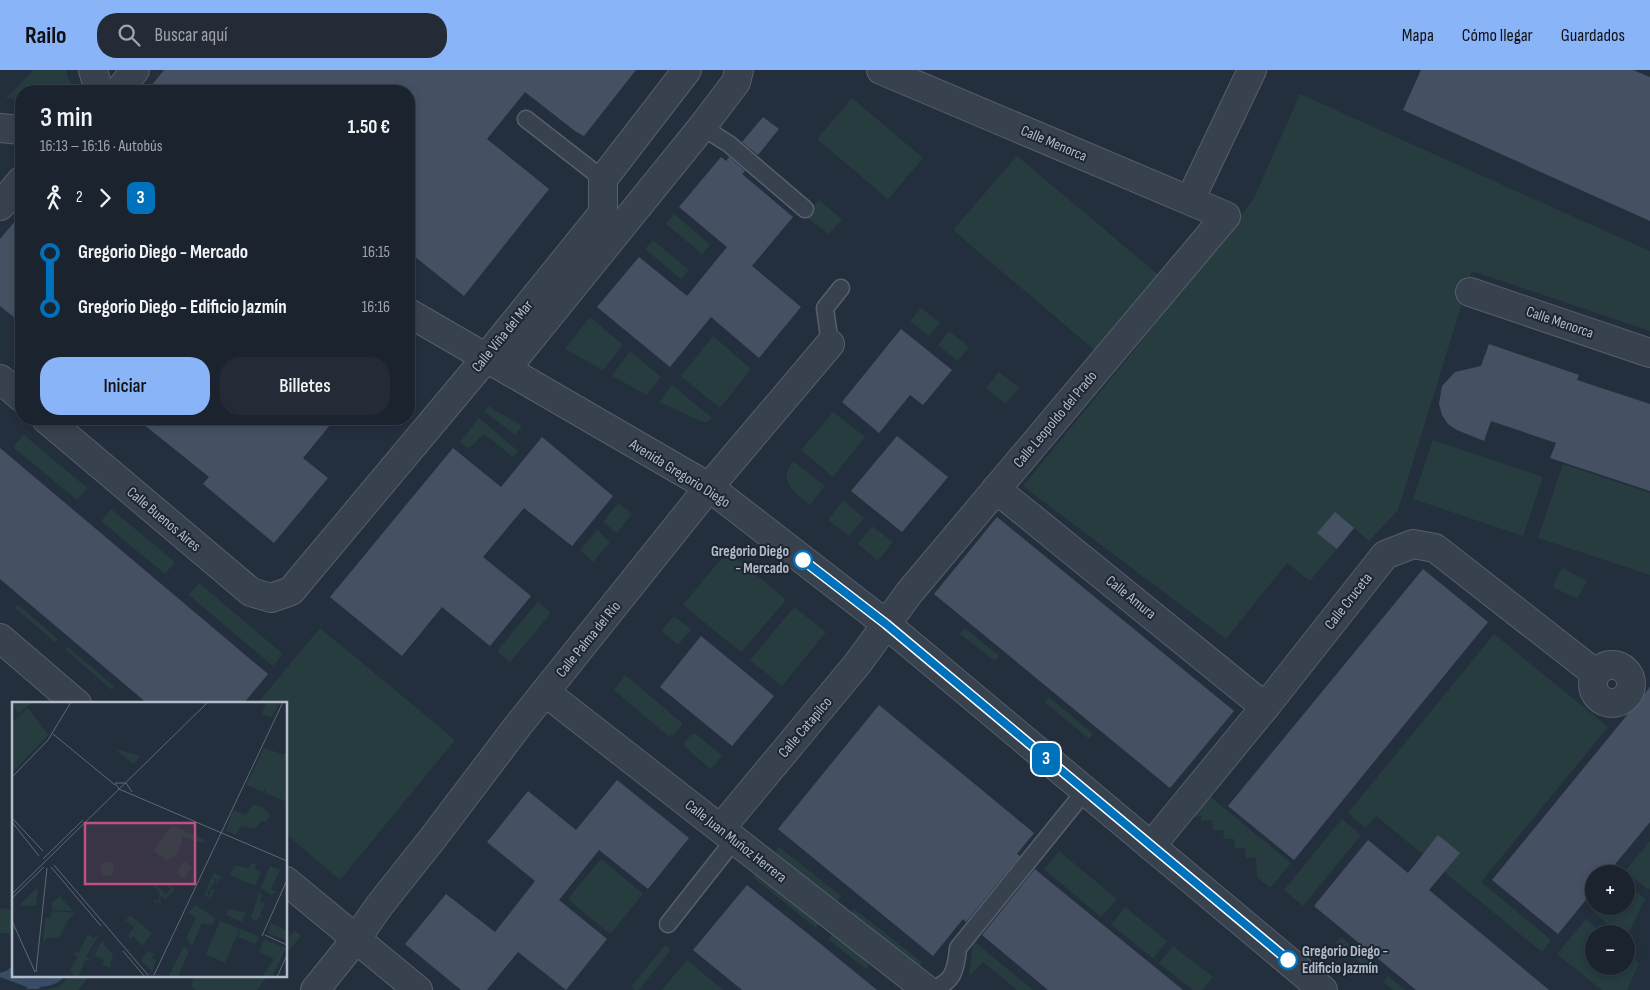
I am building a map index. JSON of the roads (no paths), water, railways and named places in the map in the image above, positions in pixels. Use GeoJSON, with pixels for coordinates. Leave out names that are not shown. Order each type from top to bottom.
{"type":"FeatureCollection","features":[{"type":"Feature","properties":{"kind":"street"},"geometry":{"type":"LineString","coordinates":[[93,70],[97,85]]}},
{"type":"Feature","properties":{"kind":"street"},"geometry":{"type":"LineString","coordinates":[[124,85],[135,70]]}},
{"type":"Feature","properties":{"kind":"street"},"geometry":{"type":"LineString","coordinates":[[603,180],[688,70]]}},
{"type":"Feature","properties":{"kind":"street","name":"Calle Viña del Mar"},"geometry":{"type":"LineString","coordinates":[[290,591],[496,363],[702,127],[736,82],[739,70]]}},
{"type":"Feature","properties":{"kind":"street","name":"Calle Menorca"},"geometry":{"type":"LineString","coordinates":[[881,70],[1226,216]]}},
{"type":"Feature","properties":{"kind":"street"},"geometry":{"type":"LineString","coordinates":[[1190,200],[1252,70]]}},
{"type":"Feature","properties":{"kind":"street"},"geometry":{"type":"LineString","coordinates":[[0,128],[15,129]]}},
{"type":"Feature","properties":{"kind":"street","name":"Calle Viña del Mar"},"geometry":{"type":"LineString","coordinates":[[496,363],[603,212],[603,180]]}},
{"type":"Feature","properties":{"kind":"street"},"geometry":{"type":"LineString","coordinates":[[0,206],[15,188]]}},
{"type":"Feature","properties":{"kind":"street","name":"Calle Leopoldo del Prado"},"geometry":{"type":"LineString","coordinates":[[886,624],[909,593],[1226,216]]}},
{"type":"Feature","properties":{"kind":"street","name":"Calle Menorca"},"geometry":{"type":"LineString","coordinates":[[1470,292],[1650,353]]}},
{"type":"Feature","properties":{"kind":"street","name":"Avenida Gregorio Diego"},"geometry":{"type":"LineString","coordinates":[[415,316],[709,487],[886,624],[1323,990]]}},
{"type":"Feature","properties":{"kind":"street","name":"Calle Palma del Río"},"geometry":{"type":"LineString","coordinates":[[315,990],[545,692],[709,487],[830,344]]}},
{"type":"Feature","properties":{"kind":"street"},"geometry":{"type":"LineString","coordinates":[[0,379],[15,392]]}},
{"type":"Feature","properties":{"kind":"street","name":"Calle Buenos Aires"},"geometry":{"type":"LineString","coordinates":[[53,425],[251,592],[271,598],[290,591]]}},
{"type":"Feature","properties":{"kind":"street","name":"Calle Amura"},"geometry":{"type":"LineString","coordinates":[[996,489],[1265,707]]}},
{"type":"Feature","properties":{"kind":"street","name":"Calle Cruceta"},"geometry":{"type":"LineString","coordinates":[[1151,846],[1265,707],[1385,555],[1413,544],[1435,548],[1595,674]]}},
{"type":"Feature","properties":{"kind":"street","name":"Calle Catapilco"},"geometry":{"type":"LineString","coordinates":[[728,834],[886,624]]}},
{"type":"Feature","properties":{"kind":"street"},"geometry":{"type":"LineString","coordinates":[[0,638],[75,702]]}},
{"type":"Feature","properties":{"kind":"street","name":"Calle Juan Muñoz Herrera"},"geometry":{"type":"LineString","coordinates":[[545,692],[929,990]]}},
{"type":"Feature","properties":{"kind":"street"},"geometry":{"type":"LineString","coordinates":[[288,883],[418,990]]}},
{"type":"Feature","properties":{"kind":"lane"},"geometry":{"type":"LineString","coordinates":[[526,119],[603,180]]}},
{"type":"Feature","properties":{"kind":"lane"},"geometry":{"type":"LineString","coordinates":[[702,127],[729,144],[805,209]]}},
{"type":"Feature","properties":{"kind":"lane","name":"Calle Palma del Río"},"geometry":{"type":"LineString","coordinates":[[830,344],[825,308],[841,288]]}},
{"type":"Feature","properties":{"kind":"lane"},"geometry":{"type":"LineString","coordinates":[[929,990],[941,987],[952,977],[957,962],[958,948],[1085,792]]}},
{"type":"Feature","properties":{"kind":"lane","name":"Calle Catapilco"},"geometry":{"type":"LineString","coordinates":[[668,924],[728,834]]}},
{"type":"Feature","properties":{"kind":"water"},"geometry":{"type":"Polygon","coordinates":[[[12,965],[12,978],[63,978],[39,989],[27,989],[27,987],[0,977],[0,973],[8,970],[12,965]]]}},
{"type":"Feature","properties":{"kind":"place","name":"Gregorio Diego - Mercado"},"geometry":{"type":"Point","coordinates":[803,560]}},
{"type":"Feature","properties":{"kind":"place","name":"Gregorio Diego - Edificio Jazmín"},"geometry":{"type":"Point","coordinates":[1288,960]}}]}
